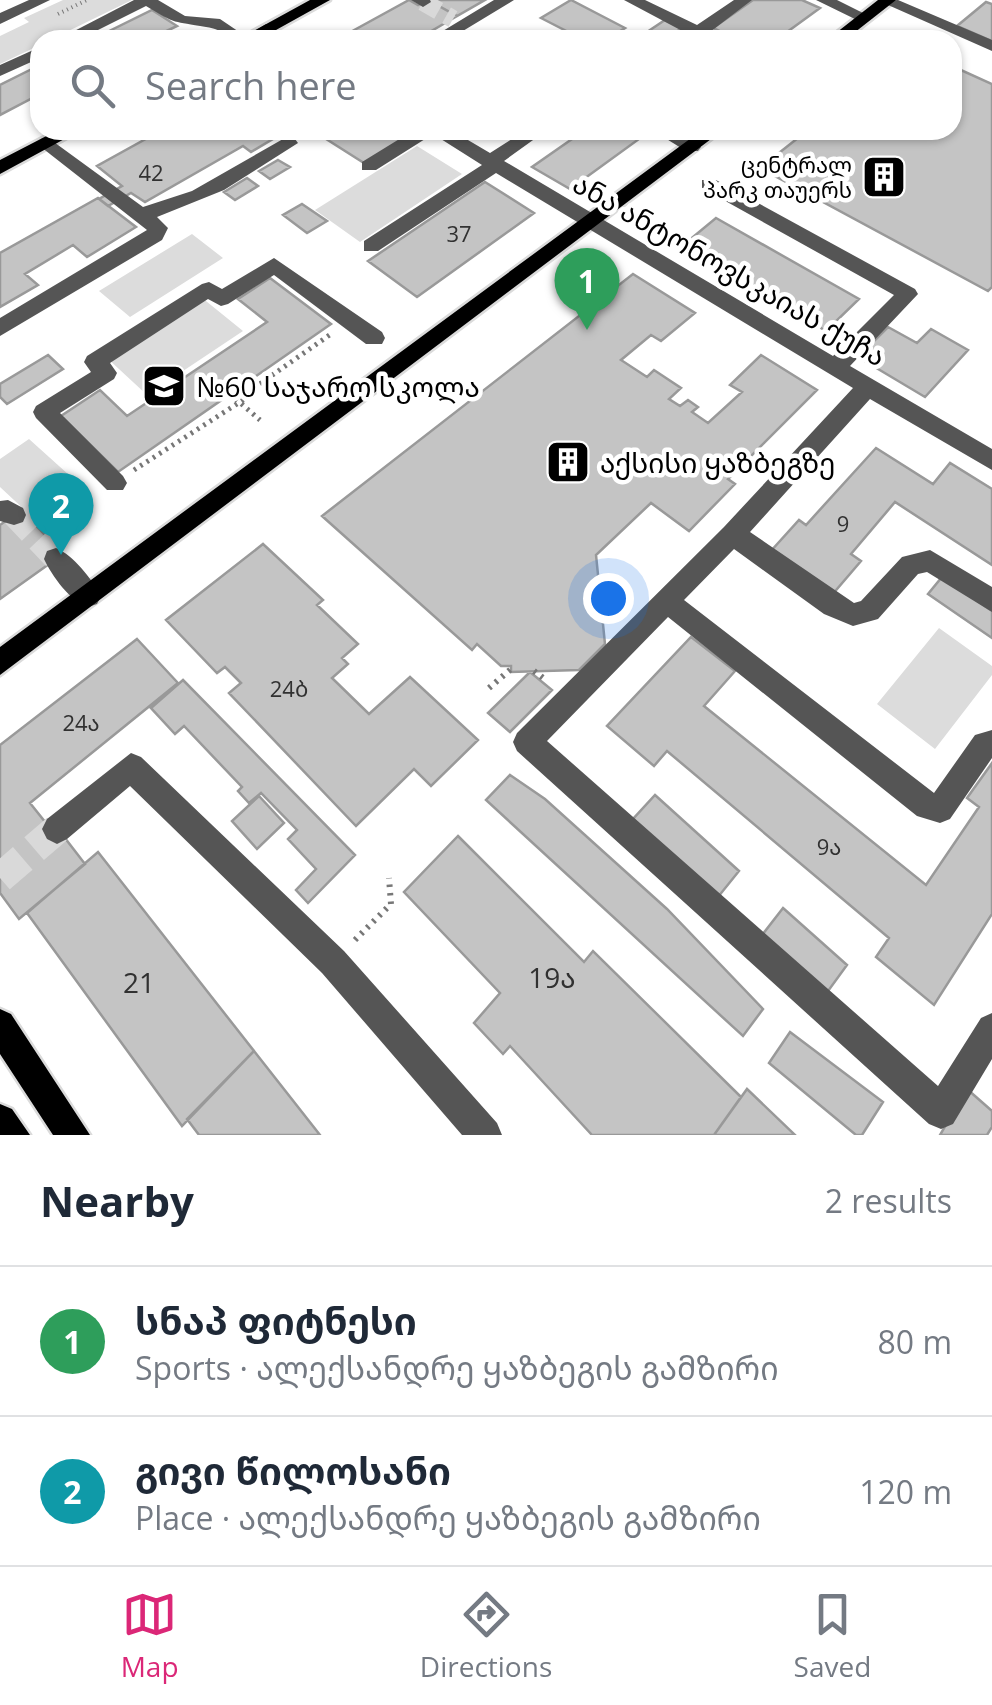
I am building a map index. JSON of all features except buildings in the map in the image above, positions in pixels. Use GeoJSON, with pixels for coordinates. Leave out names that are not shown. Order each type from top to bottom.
{"type":"FeatureCollection","features":[{"type":"Feature","properties":{"kind":"main road"},"geometry":{"type":"LineString","coordinates":[[266,29],[322,0]]}},
{"type":"Feature","properties":{"kind":"main road"},"geometry":{"type":"LineString","coordinates":[[848,30],[888,0]]}},
{"type":"Feature","properties":{"kind":"main road"},"geometry":{"type":"LineString","coordinates":[[0,168],[53,140]]}},
{"type":"Feature","properties":{"kind":"main road"},"geometry":{"type":"LineString","coordinates":[[0,663],[701,140]]}},
{"type":"Feature","properties":{"kind":"main road"},"geometry":{"type":"LineString","coordinates":[[0,1025],[74,1135]]}},
{"type":"Feature","properties":{"kind":"main road"},"geometry":{"type":"LineString","coordinates":[[0,1121],[13,1135]]}},
{"type":"Feature","properties":{"kind":"street"},"geometry":{"type":"LineString","coordinates":[[0,19],[42,0]]}},
{"type":"Feature","properties":{"kind":"street"},"geometry":{"type":"LineString","coordinates":[[85,30],[147,0],[181,21],[214,22],[227,30]]}},
{"type":"Feature","properties":{"kind":"street"},"geometry":{"type":"LineString","coordinates":[[448,30],[458,21],[506,0]]}},
{"type":"Feature","properties":{"kind":"street"},"geometry":{"type":"LineString","coordinates":[[632,0],[687,30]]}},
{"type":"Feature","properties":{"kind":"street"},"geometry":{"type":"LineString","coordinates":[[660,14],[682,0]]}},
{"type":"Feature","properties":{"kind":"street"},"geometry":{"type":"LineString","coordinates":[[708,30],[744,0]]}},
{"type":"Feature","properties":{"kind":"street"},"geometry":{"type":"LineString","coordinates":[[824,0],[864,18]]}},
{"type":"Feature","properties":{"kind":"street"},"geometry":{"type":"LineString","coordinates":[[888,0],[956,30]]}},
{"type":"Feature","properties":{"kind":"street"},"geometry":{"type":"LineString","coordinates":[[962,33],[992,46]]}},
{"type":"Feature","properties":{"kind":"street"},"geometry":{"type":"LineString","coordinates":[[0,72],[30,57]]}},
{"type":"Feature","properties":{"kind":"street"},"geometry":{"type":"LineString","coordinates":[[369,166],[411,140]]}},
{"type":"Feature","properties":{"kind":"street","name":"ანა ანტონოვსკაიას ქუჩა"},"geometry":{"type":"LineString","coordinates":[[454,140],[992,460]]}},
{"type":"Feature","properties":{"kind":"street"},"geometry":{"type":"LineString","coordinates":[[371,246],[524,140]]}},
{"type":"Feature","properties":{"kind":"street"},"geometry":{"type":"LineString","coordinates":[[679,140],[692,147]]}},
{"type":"Feature","properties":{"kind":"street"},"geometry":{"type":"LineString","coordinates":[[0,328],[155,235],[158,228],[47,143]]}},
{"type":"Feature","properties":{"kind":"street"},"geometry":{"type":"LineString","coordinates":[[140,214],[188,202],[289,143]]}},
{"type":"Feature","properties":{"kind":"street"},"geometry":{"type":"LineString","coordinates":[[709,184],[908,294],[836,366]]}},
{"type":"Feature","properties":{"kind":"street"},"geometry":{"type":"LineString","coordinates":[[115,484],[44,412],[106,373],[95,362],[209,289],[221,298],[274,264],[374,338]]}},
{"type":"Feature","properties":{"kind":"street"},"geometry":{"type":"LineString","coordinates":[[869,386],[733,534],[527,742],[941,1112],[992,1029]]}},
{"type":"Feature","properties":{"kind":"street"},"geometry":{"type":"LineString","coordinates":[[733,534],[833,606],[853,615],[869,611],[911,565],[930,561],[992,600]]}},
{"type":"Feature","properties":{"kind":"street"},"geometry":{"type":"LineString","coordinates":[[56,559],[88,596]]}},
{"type":"Feature","properties":{"kind":"street"},"geometry":{"type":"LineString","coordinates":[[666,601],[927,806],[940,809],[985,744],[992,743]]}},
{"type":"Feature","properties":{"kind":"street"},"geometry":{"type":"LineString","coordinates":[[58,828],[131,768],[334,962],[485,1135]]}},
{"type":"Feature","properties":{"kind":"path"},"geometry":{"type":"LineString","coordinates":[[55,15],[87,0]]}},
{"type":"Feature","properties":{"kind":"path"},"geometry":{"type":"LineString","coordinates":[[115,484],[222,410],[225,413],[240,403],[254,392],[251,390],[350,321]]}},
{"type":"Feature","properties":{"kind":"path"},"geometry":{"type":"LineString","coordinates":[[230,394],[260,420]]}},
{"type":"Feature","properties":{"kind":"path"},"geometry":{"type":"LineString","coordinates":[[489,688],[511,669]]}},
{"type":"Feature","properties":{"kind":"path"},"geometry":{"type":"LineString","coordinates":[[334,962],[391,904],[389,878]]}},
{"type":"Feature","properties":{"kind":"shaded area"},"geometry":{"type":"Polygon","coordinates":[[[63,0],[132,0],[70,30],[30,30],[30,50],[0,64],[0,36],[29,22],[24,18],[63,0]]]}},
{"type":"Feature","properties":{"kind":"shaded area"},"geometry":{"type":"Polygon","coordinates":[[[417,146],[462,174],[360,242],[315,210],[417,146]]]}},
{"type":"Feature","properties":{"kind":"shaded area"},"geometry":{"type":"Polygon","coordinates":[[[192,234],[223,258],[130,317],[99,291],[192,234]]]}},
{"type":"Feature","properties":{"kind":"shaded area"},"geometry":{"type":"Polygon","coordinates":[[[201,297],[243,331],[147,395],[106,357],[201,297]]]}},
{"type":"Feature","properties":{"kind":"shaded area"},"geometry":{"type":"Polygon","coordinates":[[[29,439],[89,493],[44,528],[0,487],[0,459],[29,439]]]}},
{"type":"Feature","properties":{"kind":"shaded area"},"geometry":{"type":"Polygon","coordinates":[[[939,628],[992,666],[992,675],[935,749],[877,704],[939,628]]]}},
{"type":"Feature","properties":{"kind":"tunnel"},"geometry":{"type":"LineString","coordinates":[[423,2],[453,19]]}},
{"type":"Feature","properties":{"kind":"tunnel"},"geometry":{"type":"LineString","coordinates":[[14,515],[56,559]]}},
{"type":"Feature","properties":{"kind":"tunnel"},"geometry":{"type":"LineString","coordinates":[[0,878],[57,829]]}},
{"type":"Feature","properties":{"kind":"place","name":"ცენტრალ პარკ თაუერს"},"geometry":{"type":"Point","coordinates":[884,177]}},
{"type":"Feature","properties":{"kind":"place","name":"სნაპ ფიტნესი"},"geometry":{"type":"Point","coordinates":[587,330]}},
{"type":"Feature","properties":{"kind":"place","name":"№60 საჯარო სკოლა"},"geometry":{"type":"Point","coordinates":[164,386]}},
{"type":"Feature","properties":{"kind":"place","name":"აქსისი ყაზბეგზე"},"geometry":{"type":"Point","coordinates":[568,462]}},
{"type":"Feature","properties":{"kind":"place","name":"გივი წილოსანი"},"geometry":{"type":"Point","coordinates":[61,555]}}]}
